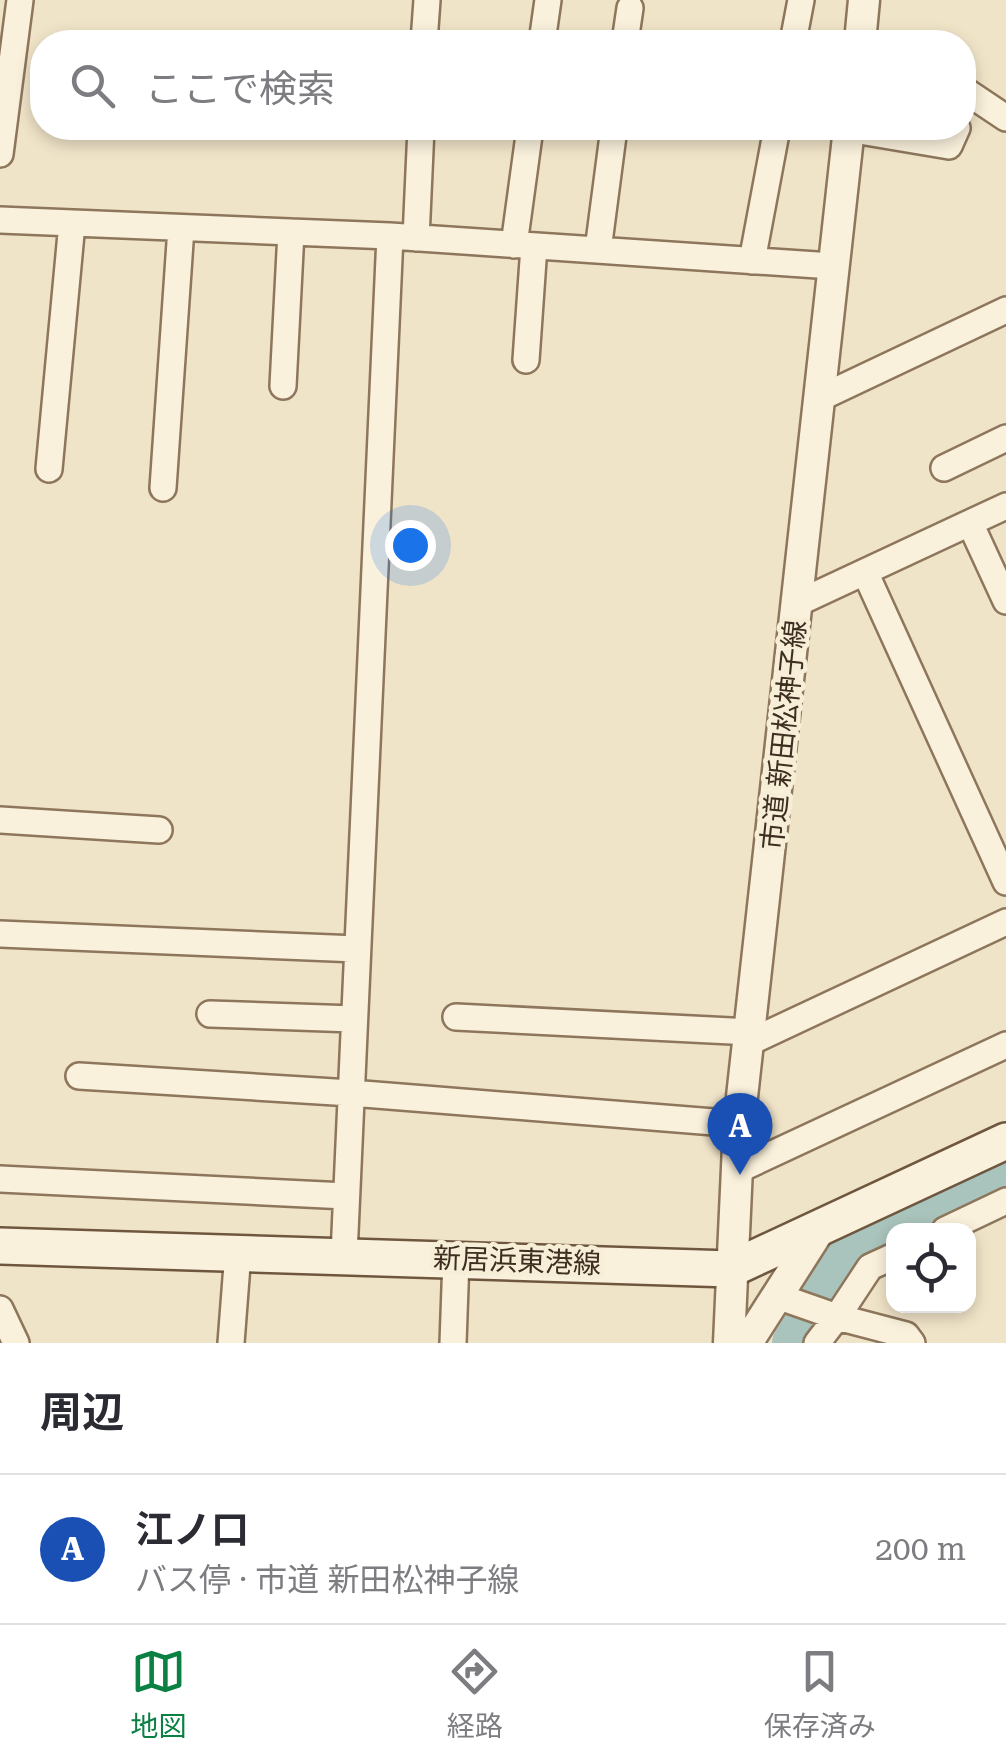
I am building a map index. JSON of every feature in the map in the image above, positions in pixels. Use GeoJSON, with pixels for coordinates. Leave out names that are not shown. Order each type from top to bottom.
{"type":"FeatureCollection","features":[{"type":"Feature","properties":{"kind":"main road","name":"新居浜東港線"},"geometry":{"type":"LineString","coordinates":[[0,1246],[730,1268],[1006,1141]]}},
{"type":"Feature","properties":{"kind":"street"},"geometry":{"type":"LineString","coordinates":[[0,154],[20,0]]}},
{"type":"Feature","properties":{"kind":"street"},"geometry":{"type":"LineString","coordinates":[[425,30],[427,0]]}},
{"type":"Feature","properties":{"kind":"street"},"geometry":{"type":"LineString","coordinates":[[544,30],[548,0]]}},
{"type":"Feature","properties":{"kind":"street"},"geometry":{"type":"LineString","coordinates":[[795,30],[801,0]]}},
{"type":"Feature","properties":{"kind":"street"},"geometry":{"type":"LineString","coordinates":[[863,30],[864,0]]}},
{"type":"Feature","properties":{"kind":"street"},"geometry":{"type":"LineString","coordinates":[[627,30],[630,8]]}},
{"type":"Feature","properties":{"kind":"street"},"geometry":{"type":"LineString","coordinates":[[976,104],[1006,118]]}},
{"type":"Feature","properties":{"kind":"street"},"geometry":{"type":"LineString","coordinates":[[416,238],[420,140]]}},
{"type":"Feature","properties":{"kind":"street"},"geometry":{"type":"LineString","coordinates":[[526,360],[524,245],[529,140]]}},
{"type":"Feature","properties":{"kind":"street"},"geometry":{"type":"LineString","coordinates":[[598,250],[612,140]]}},
{"type":"Feature","properties":{"kind":"street"},"geometry":{"type":"LineString","coordinates":[[752,261],[775,140]]}},
{"type":"Feature","properties":{"kind":"street","name":"市道 新田松神子線"},"geometry":{"type":"LineString","coordinates":[[729,1343],[740,1124],[847,140]]}},
{"type":"Feature","properties":{"kind":"street"},"geometry":{"type":"LineString","coordinates":[[915,140],[948,146],[951,140]]}},
{"type":"Feature","properties":{"kind":"street"},"geometry":{"type":"LineString","coordinates":[[0,220],[390,236],[832,266]]}},
{"type":"Feature","properties":{"kind":"street"},"geometry":{"type":"LineString","coordinates":[[49,469],[72,223]]}},
{"type":"Feature","properties":{"kind":"street"},"geometry":{"type":"LineString","coordinates":[[163,488],[181,228]]}},
{"type":"Feature","properties":{"kind":"street"},"geometry":{"type":"LineString","coordinates":[[283,386],[291,232]]}},
{"type":"Feature","properties":{"kind":"street"},"geometry":{"type":"LineString","coordinates":[[344,1255],[390,236]]}},
{"type":"Feature","properties":{"kind":"street"},"geometry":{"type":"LineString","coordinates":[[818,399],[1006,310]]}},
{"type":"Feature","properties":{"kind":"street"},"geometry":{"type":"LineString","coordinates":[[944,468],[1006,438]]}},
{"type":"Feature","properties":{"kind":"street"},"geometry":{"type":"LineString","coordinates":[[798,604],[1006,506]]}},
{"type":"Feature","properties":{"kind":"street"},"geometry":{"type":"LineString","coordinates":[[970,523],[1006,601]]}},
{"type":"Feature","properties":{"kind":"street"},"geometry":{"type":"LineString","coordinates":[[865,572],[1006,882]]}},
{"type":"Feature","properties":{"kind":"street"},"geometry":{"type":"LineString","coordinates":[[0,820],[158,830]]}},
{"type":"Feature","properties":{"kind":"street"},"geometry":{"type":"LineString","coordinates":[[456,1017],[750,1037],[1006,922]]}},
{"type":"Feature","properties":{"kind":"street"},"geometry":{"type":"LineString","coordinates":[[0,934],[357,949]]}},
{"type":"Feature","properties":{"kind":"street"},"geometry":{"type":"LineString","coordinates":[[210,1014],[354,1019]]}},
{"type":"Feature","properties":{"kind":"street"},"geometry":{"type":"LineString","coordinates":[[738,1170],[1006,1045]]}},
{"type":"Feature","properties":{"kind":"street"},"geometry":{"type":"LineString","coordinates":[[79,1076],[740,1124]]}},
{"type":"Feature","properties":{"kind":"street"},"geometry":{"type":"LineString","coordinates":[[0,1179],[346,1196]]}},
{"type":"Feature","properties":{"kind":"street"},"geometry":{"type":"LineString","coordinates":[[960,1223],[1006,1201]]}},
{"type":"Feature","properties":{"kind":"street"},"geometry":{"type":"LineString","coordinates":[[747,1343],[788,1300],[823,1224]]}},
{"type":"Feature","properties":{"kind":"street"},"geometry":{"type":"LineString","coordinates":[[231,1343],[238,1252]]}},
{"type":"Feature","properties":{"kind":"street"},"geometry":{"type":"LineString","coordinates":[[453,1343],[456,1259]]}},
{"type":"Feature","properties":{"kind":"street"},"geometry":{"type":"LineString","coordinates":[[817,1343],[870,1268],[886,1260]]}},
{"type":"Feature","properties":{"kind":"street"},"geometry":{"type":"LineString","coordinates":[[788,1300],[906,1334],[912,1343]]}},
{"type":"Feature","properties":{"kind":"street"},"geometry":{"type":"LineString","coordinates":[[0,1309],[16,1343]]}},
{"type":"Feature","properties":{"kind":"waterway"},"geometry":{"type":"LineString","coordinates":[[909,1223],[1006,1177]]}},
{"type":"Feature","properties":{"kind":"waterway"},"geometry":{"type":"LineString","coordinates":[[793,1343],[848,1253],[886,1235]]}},
{"type":"Feature","properties":{"kind":"place","name":"江ノ口"},"geometry":{"type":"Point","coordinates":[740,1175]}}]}
